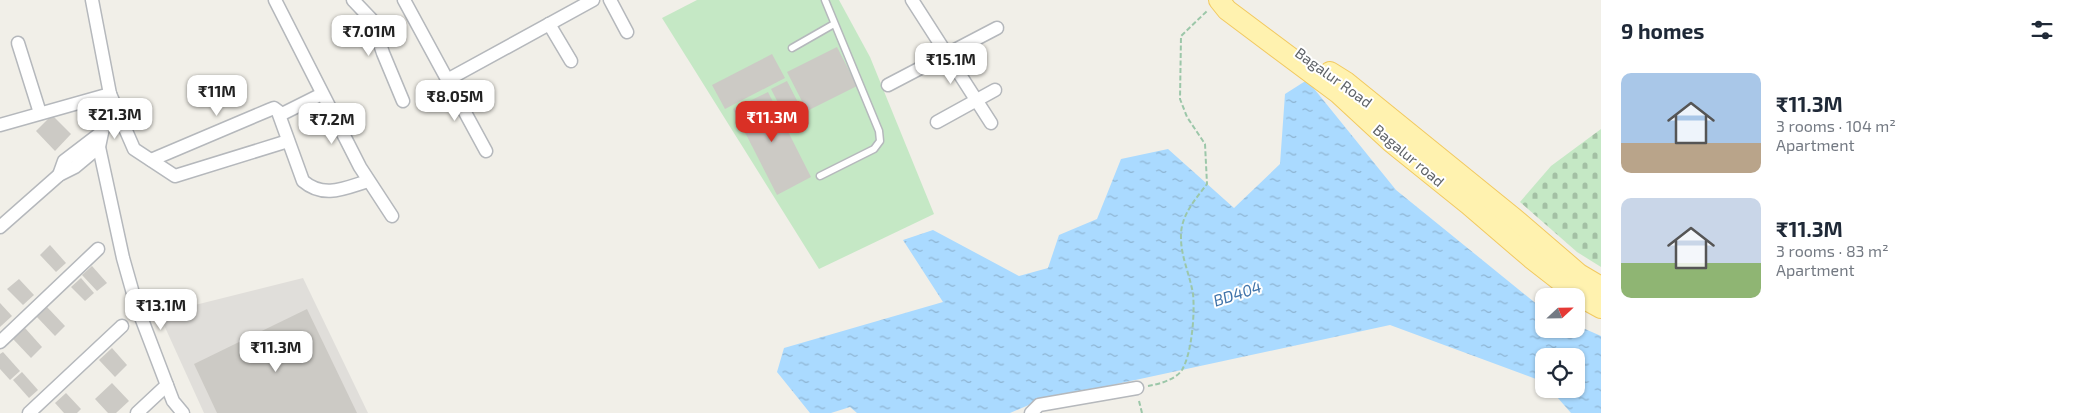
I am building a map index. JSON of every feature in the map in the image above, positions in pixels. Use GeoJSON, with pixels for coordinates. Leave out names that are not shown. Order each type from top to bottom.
{"type":"FeatureCollection","features":[{"type":"Feature","properties":{"kind":"main road","name":"Bagalur Road"},"geometry":{"type":"LineString","coordinates":[[1220,2],[1277,36],[1346,82],[1515,219],[1579,274],[1601,287]]}},
{"type":"Feature","properties":{"kind":"main road","name":"Bagalur road"},"geometry":{"type":"LineString","coordinates":[[1220,2],[1226,10],[1338,93],[1391,142],[1531,258],[1581,297],[1601,308]]}},
{"type":"Feature","properties":{"kind":"street"},"geometry":{"type":"LineString","coordinates":[[92,0],[110,94],[134,149],[175,176],[288,141]]}},
{"type":"Feature","properties":{"kind":"street"},"geometry":{"type":"LineString","coordinates":[[353,0],[372,20],[382,53],[403,101]]}},
{"type":"Feature","properties":{"kind":"street"},"geometry":{"type":"LineString","coordinates":[[404,0],[486,151]]}},
{"type":"Feature","properties":{"kind":"street"},"geometry":{"type":"LineString","coordinates":[[447,80],[593,0]]}},
{"type":"Feature","properties":{"kind":"street"},"geometry":{"type":"LineString","coordinates":[[610,0],[627,32]]}},
{"type":"Feature","properties":{"kind":"street"},"geometry":{"type":"LineString","coordinates":[[912,0],[991,123]]}},
{"type":"Feature","properties":{"kind":"street"},"geometry":{"type":"LineString","coordinates":[[279,1],[322,94],[368,181],[392,216]]}},
{"type":"Feature","properties":{"kind":"street"},"geometry":{"type":"LineString","coordinates":[[549,24],[572,61]]}},
{"type":"Feature","properties":{"kind":"street"},"geometry":{"type":"LineString","coordinates":[[888,85],[997,28]]}},
{"type":"Feature","properties":{"kind":"street"},"geometry":{"type":"LineString","coordinates":[[18,43],[40,113]]}},
{"type":"Feature","properties":{"kind":"street"},"geometry":{"type":"LineString","coordinates":[[938,122],[977,102],[995,90]]}},
{"type":"Feature","properties":{"kind":"street"},"geometry":{"type":"LineString","coordinates":[[0,128],[40,113],[110,94]]}},
{"type":"Feature","properties":{"kind":"street"},"geometry":{"type":"LineString","coordinates":[[110,94],[99,147],[123,258],[136,304],[173,401],[183,413]]}},
{"type":"Feature","properties":{"kind":"street"},"geometry":{"type":"LineString","coordinates":[[151,160],[274,108],[282,114],[322,94]]}},
{"type":"Feature","properties":{"kind":"street"},"geometry":{"type":"LineString","coordinates":[[278,112],[303,181],[308,185],[331,192],[368,181]]}},
{"type":"Feature","properties":{"kind":"street"},"geometry":{"type":"LineString","coordinates":[[59,175],[64,161],[102,132]]}},
{"type":"Feature","properties":{"kind":"street"},"geometry":{"type":"LineString","coordinates":[[0,227],[59,175],[75,167],[99,147]]}},
{"type":"Feature","properties":{"kind":"street"},"geometry":{"type":"LineString","coordinates":[[0,342],[98,249]]}},
{"type":"Feature","properties":{"kind":"street"},"geometry":{"type":"LineString","coordinates":[[29,413],[122,326]]}},
{"type":"Feature","properties":{"kind":"street"},"geometry":{"type":"LineString","coordinates":[[137,413],[167,385]]}},
{"type":"Feature","properties":{"kind":"street"},"geometry":{"type":"LineString","coordinates":[[1030,413],[1039,405],[1137,388]]}},
{"type":"Feature","properties":{"kind":"lane"},"geometry":{"type":"LineString","coordinates":[[820,176],[874,149],[880,141],[879,131],[825,0]]}},
{"type":"Feature","properties":{"kind":"lane"},"geometry":{"type":"LineString","coordinates":[[792,48],[834,24]]}},
{"type":"Feature","properties":{"kind":"path"},"geometry":{"type":"LineString","coordinates":[[1163,383],[1181,370],[1189,345],[1193,322],[1193,294],[1180,237],[1187,210],[1207,184],[1205,144],[1187,116],[1180,99],[1181,36],[1220,2]]}},
{"type":"Feature","properties":{"kind":"shaded area"},"geometry":{"type":"Polygon","coordinates":[[[303,278],[368,413],[204,413],[159,314],[303,278]]]}},
{"type":"Feature","properties":{"kind":"green space"},"geometry":{"type":"Polygon","coordinates":[[[697,0],[839,0],[870,57],[934,214],[819,269],[662,18],[697,0]]]}},
{"type":"Feature","properties":{"kind":"green space"},"geometry":{"type":"Polygon","coordinates":[[[1601,129],[1601,267],[1577,252],[1520,202],[1551,166],[1601,129]]]}},
{"type":"Feature","properties":{"kind":"water","name":"BD404"},"geometry":{"type":"Polygon","coordinates":[[[1307,80],[1396,190],[1535,303],[1535,338],[1585,338],[1585,329],[1601,336],[1601,413],[1571,413],[1558,398],[1585,398],[1585,348],[1535,348],[1535,379],[1390,325],[1038,401],[1010,413],[857,413],[850,407],[831,413],[810,413],[777,372],[784,348],[943,302],[903,240],[933,230],[1019,276],[1048,268],[1059,235],[1097,219],[1121,159],[1168,149],[1234,208],[1280,164],[1285,94],[1307,80]]]}},
{"type":"Feature","properties":{"kind":"building"},"geometry":{"type":"Polygon","coordinates":[[[837,47],[857,86],[807,111],[787,72],[837,47]]]}},
{"type":"Feature","properties":{"kind":"building"},"geometry":{"type":"Polygon","coordinates":[[[772,54],[785,78],[725,109],[712,85],[772,54]]]}},
{"type":"Feature","properties":{"kind":"building"},"geometry":{"type":"Polygon","coordinates":[[[787,81],[809,124],[793,132],[771,89],[787,81]]]}},
{"type":"Feature","properties":{"kind":"building"},"geometry":{"type":"Polygon","coordinates":[[[768,92],[811,177],[777,195],[733,109],[768,92]]]}},
{"type":"Feature","properties":{"kind":"building"},"geometry":{"type":"Polygon","coordinates":[[[52,115],[71,134],[55,151],[36,131],[52,115]]]}},
{"type":"Feature","properties":{"kind":"building"},"geometry":{"type":"Polygon","coordinates":[[[50,245],[66,263],[56,272],[40,255],[50,245]]]}},
{"type":"Feature","properties":{"kind":"building"},"geometry":{"type":"Polygon","coordinates":[[[92,266],[107,283],[97,291],[82,275],[92,266]]]}},
{"type":"Feature","properties":{"kind":"building"},"geometry":{"type":"Polygon","coordinates":[[[81,278],[94,293],[85,301],[71,287],[81,278]]]}},
{"type":"Feature","properties":{"kind":"building"},"geometry":{"type":"Polygon","coordinates":[[[19,279],[34,295],[23,305],[7,289],[19,279]]]}},
{"type":"Feature","properties":{"kind":"building"},"geometry":{"type":"Polygon","coordinates":[[[0,303],[12,316],[0,327],[0,303]]]}},
{"type":"Feature","properties":{"kind":"building"},"geometry":{"type":"Polygon","coordinates":[[[47,307],[65,326],[55,336],[36,316],[47,307]]]}},
{"type":"Feature","properties":{"kind":"building"},"geometry":{"type":"Polygon","coordinates":[[[307,309],[357,413],[217,413],[194,364],[307,309]]]}},
{"type":"Feature","properties":{"kind":"building"},"geometry":{"type":"Polygon","coordinates":[[[25,328],[42,347],[31,358],[13,339],[25,328]]]}},
{"type":"Feature","properties":{"kind":"building"},"geometry":{"type":"Polygon","coordinates":[[[112,348],[127,365],[115,377],[99,360],[112,348]]]}},
{"type":"Feature","properties":{"kind":"building"},"geometry":{"type":"Polygon","coordinates":[[[3,352],[20,371],[10,380],[0,369],[0,354],[3,352]]]}},
{"type":"Feature","properties":{"kind":"building"},"geometry":{"type":"Polygon","coordinates":[[[22,372],[38,390],[29,398],[13,380],[22,372]]]}},
{"type":"Feature","properties":{"kind":"building"},"geometry":{"type":"Polygon","coordinates":[[[112,383],[129,401],[116,413],[108,413],[95,399],[112,383]]]}},
{"type":"Feature","properties":{"kind":"building"},"geometry":{"type":"Polygon","coordinates":[[[66,393],[81,409],[77,413],[64,413],[55,403],[66,393]]]}}]}
